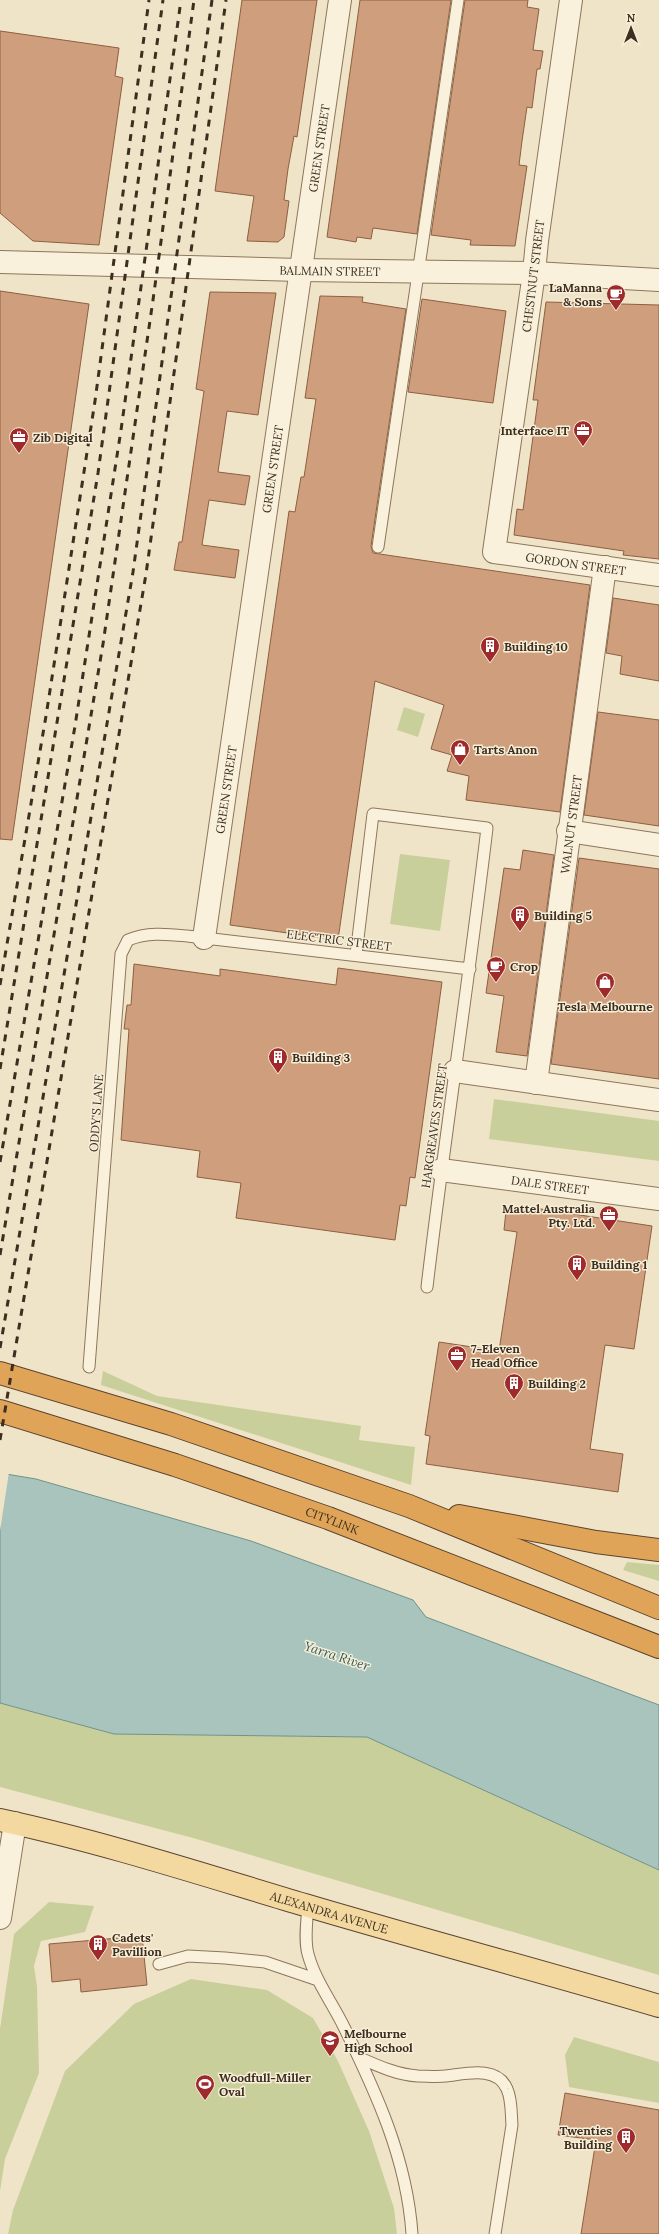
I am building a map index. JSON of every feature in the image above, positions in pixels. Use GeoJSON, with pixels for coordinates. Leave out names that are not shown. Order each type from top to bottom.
{"type":"FeatureCollection","features":[{"type":"Feature","properties":{"kind":"highway"},"geometry":{"type":"LineString","coordinates":[[0,1373],[164,1422],[409,1506],[659,1608]]}},
{"type":"Feature","properties":{"kind":"highway","name":"CITYLINK"},"geometry":{"type":"LineString","coordinates":[[0,1411],[175,1465],[328,1518],[659,1647]]}},
{"type":"Feature","properties":{"kind":"highway"},"geometry":{"type":"LineString","coordinates":[[409,1506],[596,1542],[659,1550]]}},
{"type":"Feature","properties":{"kind":"main road","name":"ALEXANDRA AVENUE"},"geometry":{"type":"LineString","coordinates":[[8,1821],[63,1833],[308,1906],[659,2006]]}},
{"type":"Feature","properties":{"kind":"street","name":"GREEN STREET"},"geometry":{"type":"LineString","coordinates":[[204,938],[299,270],[340,0]]}},
{"type":"Feature","properties":{"kind":"street","name":"CHESTNUT STREET"},"geometry":{"type":"LineString","coordinates":[[494,552],[534,273],[537,241],[570,0]]}},
{"type":"Feature","properties":{"kind":"street","name":"BALMAIN STREET"},"geometry":{"type":"LineString","coordinates":[[0,262],[12,264],[299,270],[534,273],[659,280]]}},
{"type":"Feature","properties":{"kind":"street","name":"GORDON STREET"},"geometry":{"type":"LineString","coordinates":[[494,552],[659,574]]}},
{"type":"Feature","properties":{"kind":"street","name":"WALNUT STREET"},"geometry":{"type":"LineString","coordinates":[[536,1082],[604,567]]}},
{"type":"Feature","properties":{"kind":"street"},"geometry":{"type":"LineString","coordinates":[[568,831],[659,845]]}},
{"type":"Feature","properties":{"kind":"street"},"geometry":{"type":"LineString","coordinates":[[455,1071],[659,1100]]}},
{"type":"Feature","properties":{"kind":"street","name":"DALE STREET"},"geometry":{"type":"LineString","coordinates":[[441,1170],[659,1199]]}},
{"type":"Feature","properties":{"kind":"street"},"geometry":{"type":"LineString","coordinates":[[0,1918],[8,1821]]}},
{"type":"Feature","properties":{"kind":"lane"},"geometry":{"type":"LineString","coordinates":[[378,547],[458,0]]}},
{"type":"Feature","properties":{"kind":"lane","name":"HARGREAVES STREET"},"geometry":{"type":"LineString","coordinates":[[356,956],[372,814],[487,828],[470,969],[441,1170],[427,1287]]}},
{"type":"Feature","properties":{"kind":"lane","name":"ODDY'S LANE"},"geometry":{"type":"LineString","coordinates":[[89,1367],[121,954],[128,940],[141,935],[158,934],[204,938]]}},
{"type":"Feature","properties":{"kind":"lane","name":"ELECTRIC STREET"},"geometry":{"type":"LineString","coordinates":[[204,938],[470,969]]}},
{"type":"Feature","properties":{"kind":"lane"},"geometry":{"type":"LineString","coordinates":[[308,1906],[307,1953],[318,1980],[334,2006],[360,2058],[390,2129],[402,2167],[410,2207],[412,2234]]}},
{"type":"Feature","properties":{"kind":"lane"},"geometry":{"type":"LineString","coordinates":[[159,1964],[188,1956],[226,1958],[265,1962],[318,1980]]}},
{"type":"Feature","properties":{"kind":"lane"},"geometry":{"type":"LineString","coordinates":[[360,2058],[386,2070],[416,2076],[445,2076],[473,2072],[485,2073],[500,2079],[507,2089],[512,2125],[495,2234]]}},
{"type":"Feature","properties":{"kind":"green space"},"geometry":{"type":"Polygon","coordinates":[[[404,707],[425,714],[418,737],[397,730],[404,707]]]}},
{"type":"Feature","properties":{"kind":"green space"},"geometry":{"type":"Polygon","coordinates":[[[400,854],[450,860],[440,931],[390,924],[400,854]]]}},
{"type":"Feature","properties":{"kind":"green space"},"geometry":{"type":"Polygon","coordinates":[[[494,1099],[659,1121],[659,1161],[489,1139],[494,1099]]]}},
{"type":"Feature","properties":{"kind":"green space"},"geometry":{"type":"Polygon","coordinates":[[[103,1371],[157,1396],[361,1426],[359,1440],[415,1447],[411,1485],[101,1385],[103,1371]]]}},
{"type":"Feature","properties":{"kind":"green space"},"geometry":{"type":"Polygon","coordinates":[[[627,1562],[659,1565],[659,1581],[623,1570],[627,1562]]]}},
{"type":"Feature","properties":{"kind":"green space"},"geometry":{"type":"Polygon","coordinates":[[[0,1703],[114,1734],[367,1737],[659,1870],[659,1975],[193,1838],[0,1787],[0,1703]]]}},
{"type":"Feature","properties":{"kind":"green space"},"geometry":{"type":"Polygon","coordinates":[[[49,1902],[94,1906],[85,1932],[41,1941],[34,1966],[37,1986],[39,2073],[5,2159],[0,2191],[0,2029],[14,1934],[49,1902]]]}},
{"type":"Feature","properties":{"kind":"green space","name":"Woodfull-Miller Oval"},"geometry":{"type":"Polygon","coordinates":[[[191,1979],[267,1990],[313,2018],[338,2061],[369,2131],[394,2208],[397,2234],[8,2234],[13,2210],[65,2071],[134,2004],[191,1979]]]}},
{"type":"Feature","properties":{"kind":"green space"},"geometry":{"type":"Polygon","coordinates":[[[574,2037],[659,2062],[659,2103],[569,2087],[565,2055],[574,2037]]]}},
{"type":"Feature","properties":{"kind":"water","name":"Yarra River"},"geometry":{"type":"Polygon","coordinates":[[[0,1473],[36,1479],[251,1541],[413,1600],[426,1617],[659,1705],[659,1870],[367,1737],[114,1734],[0,1703],[0,1473]]]}},
{"type":"Feature","properties":{"kind":"pier"},"geometry":{"type":"Polygon","coordinates":[[[0,1471],[9,1472],[0,1531],[0,1471]]]}},
{"type":"Feature","properties":{"kind":"building"},"geometry":{"type":"Polygon","coordinates":[[[242,0],[317,0],[297,137],[294,136],[288,169],[284,200],[289,201],[284,237],[278,242],[247,241],[254,196],[215,191],[242,0]]]}},
{"type":"Feature","properties":{"kind":"building"},"geometry":{"type":"Polygon","coordinates":[[[360,0],[451,0],[417,234],[373,228],[371,239],[357,237],[356,242],[327,237],[360,0]]]}},
{"type":"Feature","properties":{"kind":"building"},"geometry":{"type":"Polygon","coordinates":[[[465,0],[528,0],[527,7],[539,9],[533,50],[543,51],[540,69],[537,69],[532,108],[527,107],[522,141],[519,165],[527,166],[515,246],[470,245],[471,240],[431,235],[465,0]]]}},
{"type":"Feature","properties":{"kind":"building"},"geometry":{"type":"Polygon","coordinates":[[[0,31],[119,48],[115,76],[123,78],[99,245],[33,241],[0,213],[0,31]]]}},
{"type":"Feature","properties":{"kind":"building"},"geometry":{"type":"Polygon","coordinates":[[[0,291],[89,304],[12,840],[0,839],[0,291]]]}},
{"type":"Feature","properties":{"kind":"building"},"geometry":{"type":"Polygon","coordinates":[[[210,292],[276,293],[258,415],[227,411],[218,472],[250,476],[245,505],[209,500],[202,545],[239,550],[235,578],[174,570],[179,542],[182,542],[204,391],[196,389],[210,292]]]}},
{"type":"Feature","properties":{"kind":"building"},"geometry":{"type":"Polygon","coordinates":[[[320,296],[363,297],[362,302],[406,309],[371,546],[373,553],[590,585],[560,812],[466,800],[469,776],[447,771],[452,755],[431,749],[444,705],[375,681],[338,940],[230,925],[289,511],[295,512],[301,477],[304,477],[316,399],[305,398],[320,296]]]}},
{"type":"Feature","properties":{"kind":"building"},"geometry":{"type":"Polygon","coordinates":[[[422,299],[506,311],[493,403],[408,392],[422,299]]]}},
{"type":"Feature","properties":{"kind":"building"},"geometry":{"type":"Polygon","coordinates":[[[546,302],[659,305],[659,559],[623,555],[624,551],[514,535],[517,509],[523,510],[538,400],[533,400],[546,302]]]}},
{"type":"Feature","properties":{"kind":"building"},"geometry":{"type":"Polygon","coordinates":[[[613,598],[659,605],[659,681],[620,674],[622,656],[606,653],[613,598]]]}},
{"type":"Feature","properties":{"kind":"building"},"geometry":{"type":"Polygon","coordinates":[[[598,712],[659,720],[659,826],[584,815],[598,712]]]}},
{"type":"Feature","properties":{"kind":"building","name":"Building 5"},"geometry":{"type":"Polygon","coordinates":[[[523,850],[554,855],[527,1056],[496,1052],[504,996],[486,993],[504,868],[520,870],[523,850]]]}},
{"type":"Feature","properties":{"kind":"building","name":"Tesla Melbourne"},"geometry":{"type":"Polygon","coordinates":[[[579,858],[659,869],[659,1079],[551,1064],[579,858]]]}},
{"type":"Feature","properties":{"kind":"building","name":"Building 3"},"geometry":{"type":"Polygon","coordinates":[[[134,964],[220,976],[220,969],[336,985],[338,968],[442,982],[415,1178],[410,1177],[406,1206],[400,1205],[395,1240],[236,1218],[241,1183],[197,1177],[200,1151],[121,1140],[129,1029],[124,1029],[127,1005],[131,1005],[134,964]]]}},
{"type":"Feature","properties":{"kind":"building"},"geometry":{"type":"Polygon","coordinates":[[[521,1206],[652,1226],[634,1349],[605,1345],[590,1449],[623,1454],[618,1492],[426,1464],[430,1436],[425,1435],[439,1342],[499,1351],[517,1232],[504,1230],[506,1211],[520,1213],[521,1206]]]}},
{"type":"Feature","properties":{"kind":"building","name":"Cadets' Pavillion"},"geometry":{"type":"Polygon","coordinates":[[[142,1936],[147,1985],[81,1992],[80,1979],[52,1982],[49,1944],[142,1936]]]}},
{"type":"Feature","properties":{"kind":"building","name":"Twenties Building"},"geometry":{"type":"Polygon","coordinates":[[[565,2093],[659,2110],[659,2234],[581,2234],[596,2140],[558,2135],[565,2093]]]}},
{"type":"Feature","properties":{"kind":"railway"},"geometry":{"type":"LineString","coordinates":[[0,985],[46,716],[95,401],[149,0]]}},
{"type":"Feature","properties":{"kind":"railway"},"geometry":{"type":"LineString","coordinates":[[0,1069],[98,473],[163,0]]}},
{"type":"Feature","properties":{"kind":"railway"},"geometry":{"type":"LineString","coordinates":[[0,1162],[75,726],[121,430],[181,0]]}},
{"type":"Feature","properties":{"kind":"railway"},"geometry":{"type":"LineString","coordinates":[[0,1255],[103,644],[153,300],[194,0]]}},
{"type":"Feature","properties":{"kind":"railway"},"geometry":{"type":"LineString","coordinates":[[0,1348],[133,572],[212,0]]}},
{"type":"Feature","properties":{"kind":"railway"},"geometry":{"type":"LineString","coordinates":[[0,1440],[146,574],[226,0]]}},
{"type":"Feature","properties":{"kind":"place","name":"LaManna & Sons"},"geometry":{"type":"Point","coordinates":[616,311]}},
{"type":"Feature","properties":{"kind":"place","name":"Interface IT"},"geometry":{"type":"Point","coordinates":[583,447]}},
{"type":"Feature","properties":{"kind":"place","name":"Zib Digital"},"geometry":{"type":"Point","coordinates":[19,454]}},
{"type":"Feature","properties":{"kind":"place","name":"Building 10"},"geometry":{"type":"Point","coordinates":[490,663]}},
{"type":"Feature","properties":{"kind":"place","name":"Tarts Anon"},"geometry":{"type":"Point","coordinates":[460,766]}},
{"type":"Feature","properties":{"kind":"place","name":"Building 5"},"geometry":{"type":"Point","coordinates":[520,932]}},
{"type":"Feature","properties":{"kind":"place","name":"Crop"},"geometry":{"type":"Point","coordinates":[496,983]}},
{"type":"Feature","properties":{"kind":"place","name":"Tesla Melbourne"},"geometry":{"type":"Point","coordinates":[605,999]}},
{"type":"Feature","properties":{"kind":"place","name":"Building 3"},"geometry":{"type":"Point","coordinates":[278,1074]}},
{"type":"Feature","properties":{"kind":"place","name":"Mattel Australia Pty. Ltd."},"geometry":{"type":"Point","coordinates":[609,1232]}},
{"type":"Feature","properties":{"kind":"place","name":"Building 1"},"geometry":{"type":"Point","coordinates":[577,1281]}},
{"type":"Feature","properties":{"kind":"place","name":"7-Eleven Head Office"},"geometry":{"type":"Point","coordinates":[457,1372]}},
{"type":"Feature","properties":{"kind":"place","name":"Building 2"},"geometry":{"type":"Point","coordinates":[514,1400]}},
{"type":"Feature","properties":{"kind":"place","name":"Cadets' Pavillion"},"geometry":{"type":"Point","coordinates":[98,1961]}},
{"type":"Feature","properties":{"kind":"place","name":"Melbourne High School"},"geometry":{"type":"Point","coordinates":[330,2057]}},
{"type":"Feature","properties":{"kind":"place","name":"Woodfull-Miller Oval"},"geometry":{"type":"Point","coordinates":[205,2101]}},
{"type":"Feature","properties":{"kind":"place","name":"Twenties Building"},"geometry":{"type":"Point","coordinates":[626,2154]}}]}
